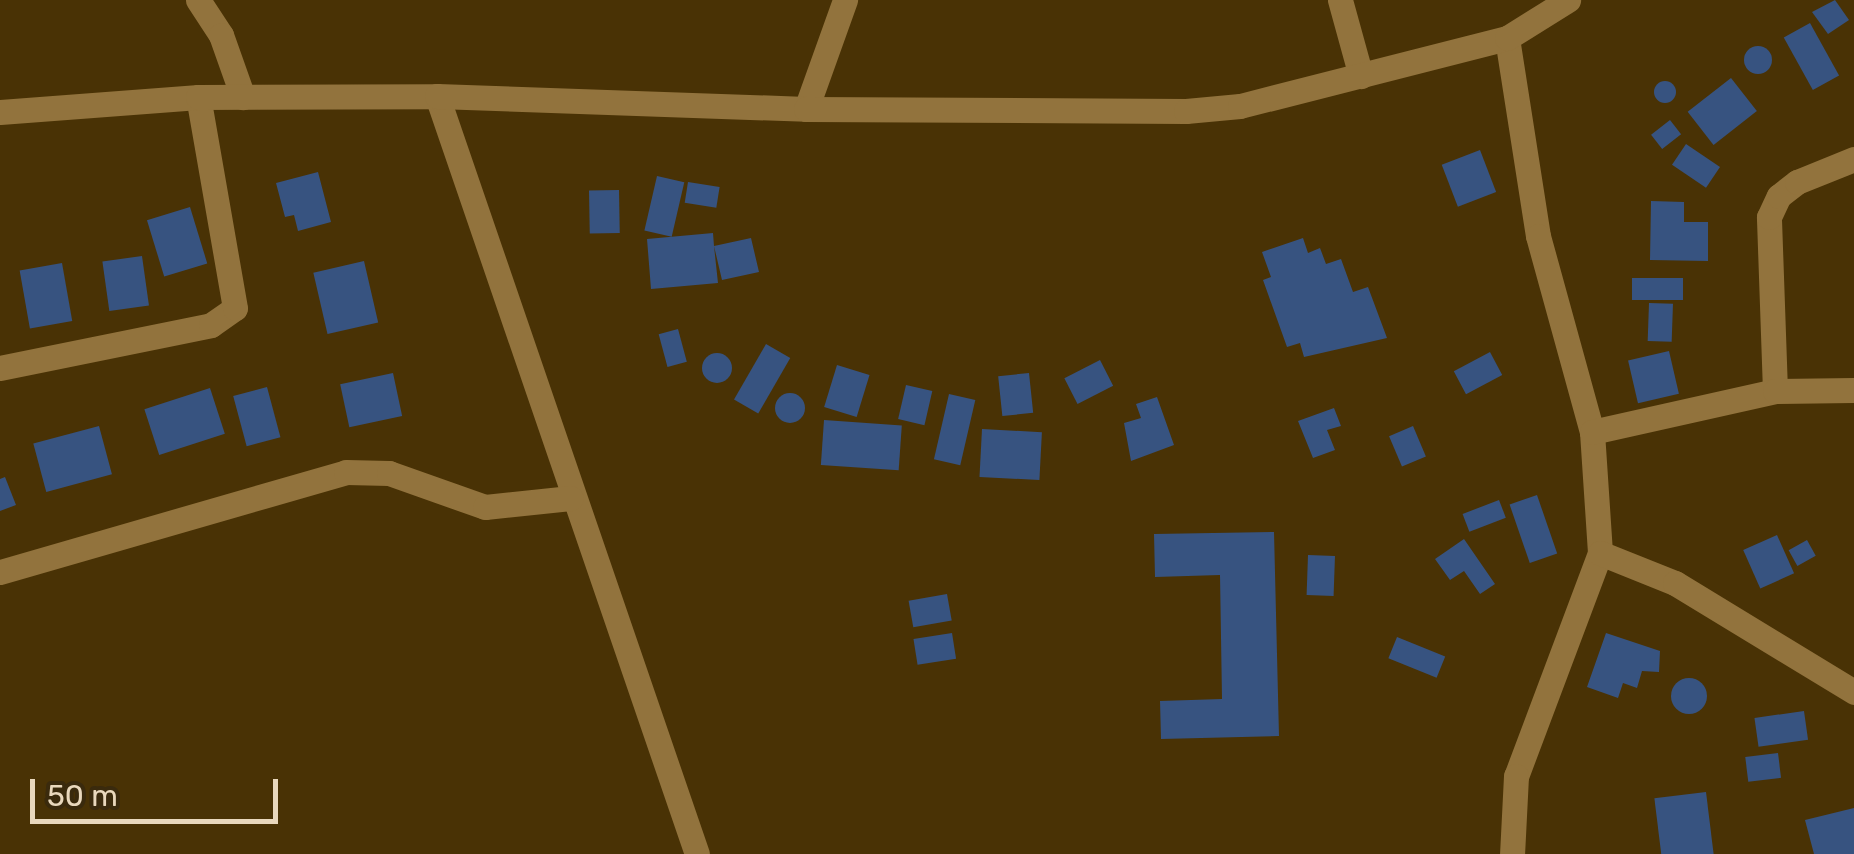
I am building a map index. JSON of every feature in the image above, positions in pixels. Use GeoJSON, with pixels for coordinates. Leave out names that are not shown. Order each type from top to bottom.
{"type":"FeatureCollection","features":[{"type":"Feature","properties":{"kind":"street"},"geometry":{"type":"LineString","coordinates":[[198,0],[221,35],[243,97]]}},
{"type":"Feature","properties":{"kind":"street"},"geometry":{"type":"LineString","coordinates":[[806,109],[845,0]]}},
{"type":"Feature","properties":{"kind":"street"},"geometry":{"type":"LineString","coordinates":[[1340,0],[1361,76]]}},
{"type":"Feature","properties":{"kind":"street"},"geometry":{"type":"LineString","coordinates":[[0,112],[198,97],[437,96],[806,109],[1186,111],[1240,106],[1507,38],[1568,0]]}},
{"type":"Feature","properties":{"kind":"street"},"geometry":{"type":"LineString","coordinates":[[1507,38],[1538,236],[1592,432],[1600,553],[1516,776],[1512,854]]}},
{"type":"Feature","properties":{"kind":"street"},"geometry":{"type":"LineString","coordinates":[[437,96],[570,498],[697,854]]}},
{"type":"Feature","properties":{"kind":"street"},"geometry":{"type":"LineString","coordinates":[[0,368],[211,325],[235,308],[198,97]]}},
{"type":"Feature","properties":{"kind":"street"},"geometry":{"type":"LineString","coordinates":[[1776,391],[1770,217],[1779,196],[1798,182],[1854,158]]}},
{"type":"Feature","properties":{"kind":"street"},"geometry":{"type":"LineString","coordinates":[[1592,432],[1776,391],[1854,390]]}},
{"type":"Feature","properties":{"kind":"street"},"geometry":{"type":"LineString","coordinates":[[0,572],[346,472],[372,469],[485,507],[570,498]]}},
{"type":"Feature","properties":{"kind":"street"},"geometry":{"type":"LineString","coordinates":[[1600,553],[1675,583],[1854,692]]}},
{"type":"Feature","properties":{"kind":"building"},"geometry":{"type":"Polygon","coordinates":[[[1835,0],[1849,20],[1828,34],[1812,12],[1835,0]]]}},
{"type":"Feature","properties":{"kind":"building"},"geometry":{"type":"Polygon","coordinates":[[[1810,23],[1839,75],[1813,90],[1784,38],[1810,23]]]}},
{"type":"Feature","properties":{"kind":"building"},"geometry":{"type":"Polygon","coordinates":[[[1758,46],[1768,50],[1772,60],[1768,70],[1758,74],[1748,70],[1744,60],[1748,50],[1758,46]]]}},
{"type":"Feature","properties":{"kind":"building"},"geometry":{"type":"Polygon","coordinates":[[[1731,78],[1757,111],[1714,145],[1688,112],[1731,78]]]}},
{"type":"Feature","properties":{"kind":"building"},"geometry":{"type":"Polygon","coordinates":[[[1665,81],[1673,84],[1673,100],[1665,103],[1657,100],[1654,92],[1657,84],[1665,81]]]}},
{"type":"Feature","properties":{"kind":"building"},"geometry":{"type":"Polygon","coordinates":[[[1670,120],[1681,134],[1662,149],[1651,135],[1670,120]]]}},
{"type":"Feature","properties":{"kind":"building"},"geometry":{"type":"Polygon","coordinates":[[[1686,144],[1720,167],[1706,188],[1672,165],[1686,144]]]}},
{"type":"Feature","properties":{"kind":"building"},"geometry":{"type":"Polygon","coordinates":[[[1480,150],[1496,192],[1458,207],[1442,165],[1480,150]]]}},
{"type":"Feature","properties":{"kind":"building"},"geometry":{"type":"Polygon","coordinates":[[[318,172],[331,222],[298,231],[294,215],[285,217],[276,183],[318,172]]]}},
{"type":"Feature","properties":{"kind":"building"},"geometry":{"type":"Polygon","coordinates":[[[657,176],[684,182],[672,237],[644,231],[657,176]]]}},
{"type":"Feature","properties":{"kind":"building"},"geometry":{"type":"Polygon","coordinates":[[[688,182],[720,187],[716,208],[685,203],[688,182]]]}},
{"type":"Feature","properties":{"kind":"building"},"geometry":{"type":"Polygon","coordinates":[[[619,190],[620,233],[590,234],[589,191],[619,190]]]}},
{"type":"Feature","properties":{"kind":"building"},"geometry":{"type":"Polygon","coordinates":[[[1651,201],[1684,202],[1684,222],[1708,222],[1708,261],[1650,260],[1651,201]]]}},
{"type":"Feature","properties":{"kind":"building"},"geometry":{"type":"Polygon","coordinates":[[[190,207],[207,263],[164,277],[147,220],[190,207]]]}},
{"type":"Feature","properties":{"kind":"building"},"geometry":{"type":"Polygon","coordinates":[[[713,233],[718,283],[651,289],[647,239],[713,233]]]}},
{"type":"Feature","properties":{"kind":"building"},"geometry":{"type":"Polygon","coordinates":[[[751,238],[759,272],[722,280],[714,246],[751,238]]]}},
{"type":"Feature","properties":{"kind":"building"},"geometry":{"type":"Polygon","coordinates":[[[1303,238],[1308,253],[1320,248],[1326,264],[1341,259],[1353,292],[1368,287],[1387,338],[1304,357],[1300,343],[1287,347],[1263,280],[1271,277],[1262,252],[1303,238]]]}},
{"type":"Feature","properties":{"kind":"building"},"geometry":{"type":"Polygon","coordinates":[[[142,256],[149,306],[109,311],[102,262],[142,256]]]}},
{"type":"Feature","properties":{"kind":"building"},"geometry":{"type":"Polygon","coordinates":[[[364,261],[378,322],[328,334],[313,273],[364,261]]]}},
{"type":"Feature","properties":{"kind":"building"},"geometry":{"type":"Polygon","coordinates":[[[62,263],[72,321],[30,329],[20,270],[62,263]]]}},
{"type":"Feature","properties":{"kind":"building"},"geometry":{"type":"Polygon","coordinates":[[[1632,278],[1683,278],[1683,300],[1632,300],[1632,278]]]}},
{"type":"Feature","properties":{"kind":"building"},"geometry":{"type":"Polygon","coordinates":[[[1649,303],[1673,304],[1672,342],[1648,341],[1649,303]]]}},
{"type":"Feature","properties":{"kind":"building"},"geometry":{"type":"Polygon","coordinates":[[[678,329],[687,362],[667,367],[659,334],[678,329]]]}},
{"type":"Feature","properties":{"kind":"building"},"geometry":{"type":"Polygon","coordinates":[[[766,344],[790,358],[758,413],[734,399],[766,344]]]}},
{"type":"Feature","properties":{"kind":"building"},"geometry":{"type":"Polygon","coordinates":[[[1669,351],[1679,394],[1638,403],[1628,360],[1669,351]]]}},
{"type":"Feature","properties":{"kind":"building"},"geometry":{"type":"Polygon","coordinates":[[[1490,352],[1502,375],[1466,394],[1454,371],[1490,352]]]}},
{"type":"Feature","properties":{"kind":"building"},"geometry":{"type":"Polygon","coordinates":[[[717,353],[731,362],[732,368],[723,382],[717,383],[703,374],[702,368],[711,354],[717,353]]]}},
{"type":"Feature","properties":{"kind":"building"},"geometry":{"type":"Polygon","coordinates":[[[1100,360],[1113,386],[1078,404],[1064,378],[1100,360]]]}},
{"type":"Feature","properties":{"kind":"building"},"geometry":{"type":"Polygon","coordinates":[[[837,365],[870,375],[857,417],[824,407],[837,365]]]}},
{"type":"Feature","properties":{"kind":"building"},"geometry":{"type":"Polygon","coordinates":[[[393,373],[402,416],[349,427],[340,384],[393,373]]]}},
{"type":"Feature","properties":{"kind":"building"},"geometry":{"type":"Polygon","coordinates":[[[1029,373],[1033,413],[1002,416],[998,376],[1029,373]]]}},
{"type":"Feature","properties":{"kind":"building"},"geometry":{"type":"Polygon","coordinates":[[[906,385],[932,391],[924,425],[898,419],[906,385]]]}},
{"type":"Feature","properties":{"kind":"building"},"geometry":{"type":"Polygon","coordinates":[[[267,387],[280,437],[247,446],[233,396],[267,387]]]}},
{"type":"Feature","properties":{"kind":"building"},"geometry":{"type":"Polygon","coordinates":[[[210,388],[225,434],[159,455],[144,409],[210,388]]]}},
{"type":"Feature","properties":{"kind":"building"},"geometry":{"type":"Polygon","coordinates":[[[790,393],[801,397],[805,408],[801,419],[790,423],[779,419],[775,408],[779,397],[790,393]]]}},
{"type":"Feature","properties":{"kind":"building"},"geometry":{"type":"Polygon","coordinates":[[[949,394],[975,400],[960,465],[934,459],[949,394]]]}},
{"type":"Feature","properties":{"kind":"building"},"geometry":{"type":"Polygon","coordinates":[[[1157,397],[1174,445],[1131,461],[1124,423],[1141,418],[1136,404],[1157,397]]]}},
{"type":"Feature","properties":{"kind":"building"},"geometry":{"type":"Polygon","coordinates":[[[1334,408],[1341,426],[1327,430],[1335,450],[1313,458],[1298,421],[1334,408]]]}},
{"type":"Feature","properties":{"kind":"building"},"geometry":{"type":"Polygon","coordinates":[[[824,420],[902,425],[899,470],[821,465],[824,420]]]}},
{"type":"Feature","properties":{"kind":"building"},"geometry":{"type":"Polygon","coordinates":[[[99,426],[112,474],[46,492],[33,444],[99,426]]]}},
{"type":"Feature","properties":{"kind":"building"},"geometry":{"type":"Polygon","coordinates":[[[1413,426],[1426,456],[1402,467],[1389,436],[1413,426]]]}},
{"type":"Feature","properties":{"kind":"building"},"geometry":{"type":"Polygon","coordinates":[[[982,429],[1042,432],[1039,480],[979,477],[982,429]]]}},
{"type":"Feature","properties":{"kind":"building"},"geometry":{"type":"Polygon","coordinates":[[[5,477],[16,505],[0,511],[0,479],[5,477]]]}},
{"type":"Feature","properties":{"kind":"building"},"geometry":{"type":"Polygon","coordinates":[[[1537,495],[1557,554],[1530,563],[1510,504],[1537,495]]]}},
{"type":"Feature","properties":{"kind":"building"},"geometry":{"type":"Polygon","coordinates":[[[1499,500],[1506,518],[1469,532],[1463,514],[1499,500]]]}},
{"type":"Feature","properties":{"kind":"building"},"geometry":{"type":"Polygon","coordinates":[[[1274,532],[1279,736],[1161,739],[1160,701],[1222,699],[1220,575],[1155,577],[1154,534],[1274,532]]]}},
{"type":"Feature","properties":{"kind":"building"},"geometry":{"type":"Polygon","coordinates":[[[1777,535],[1794,573],[1760,588],[1743,550],[1777,535]]]}},
{"type":"Feature","properties":{"kind":"building"},"geometry":{"type":"Polygon","coordinates":[[[1464,539],[1495,584],[1480,594],[1464,571],[1450,580],[1435,559],[1464,539]]]}},
{"type":"Feature","properties":{"kind":"building"},"geometry":{"type":"Polygon","coordinates":[[[1807,540],[1816,556],[1797,566],[1789,550],[1807,540]]]}},
{"type":"Feature","properties":{"kind":"building"},"geometry":{"type":"Polygon","coordinates":[[[1308,555],[1335,556],[1334,596],[1307,595],[1308,555]]]}},
{"type":"Feature","properties":{"kind":"building"},"geometry":{"type":"Polygon","coordinates":[[[947,594],[952,621],[913,627],[909,601],[947,594]]]}},
{"type":"Feature","properties":{"kind":"building"},"geometry":{"type":"Polygon","coordinates":[[[952,633],[956,659],[918,665],[913,639],[952,633]]]}},
{"type":"Feature","properties":{"kind":"building"},"geometry":{"type":"Polygon","coordinates":[[[1606,633],[1660,651],[1659,672],[1642,671],[1637,688],[1623,683],[1618,698],[1587,687],[1606,633]]]}},
{"type":"Feature","properties":{"kind":"building"},"geometry":{"type":"Polygon","coordinates":[[[1397,637],[1445,656],[1437,678],[1388,658],[1397,637]]]}},
{"type":"Feature","properties":{"kind":"building"},"geometry":{"type":"Polygon","coordinates":[[[1689,678],[1702,683],[1707,696],[1702,709],[1689,714],[1676,709],[1671,696],[1676,683],[1689,678]]]}},
{"type":"Feature","properties":{"kind":"building"},"geometry":{"type":"Polygon","coordinates":[[[1804,711],[1808,740],[1759,747],[1754,718],[1804,711]]]}},
{"type":"Feature","properties":{"kind":"building"},"geometry":{"type":"Polygon","coordinates":[[[1778,753],[1781,778],[1748,782],[1745,757],[1778,753]]]}},
{"type":"Feature","properties":{"kind":"building"},"geometry":{"type":"Polygon","coordinates":[[[1706,792],[1714,854],[1661,854],[1654,798],[1706,792]]]}},
{"type":"Feature","properties":{"kind":"building"},"geometry":{"type":"Polygon","coordinates":[[[1854,808],[1854,854],[1814,854],[1805,820],[1854,808]]]}}]}
